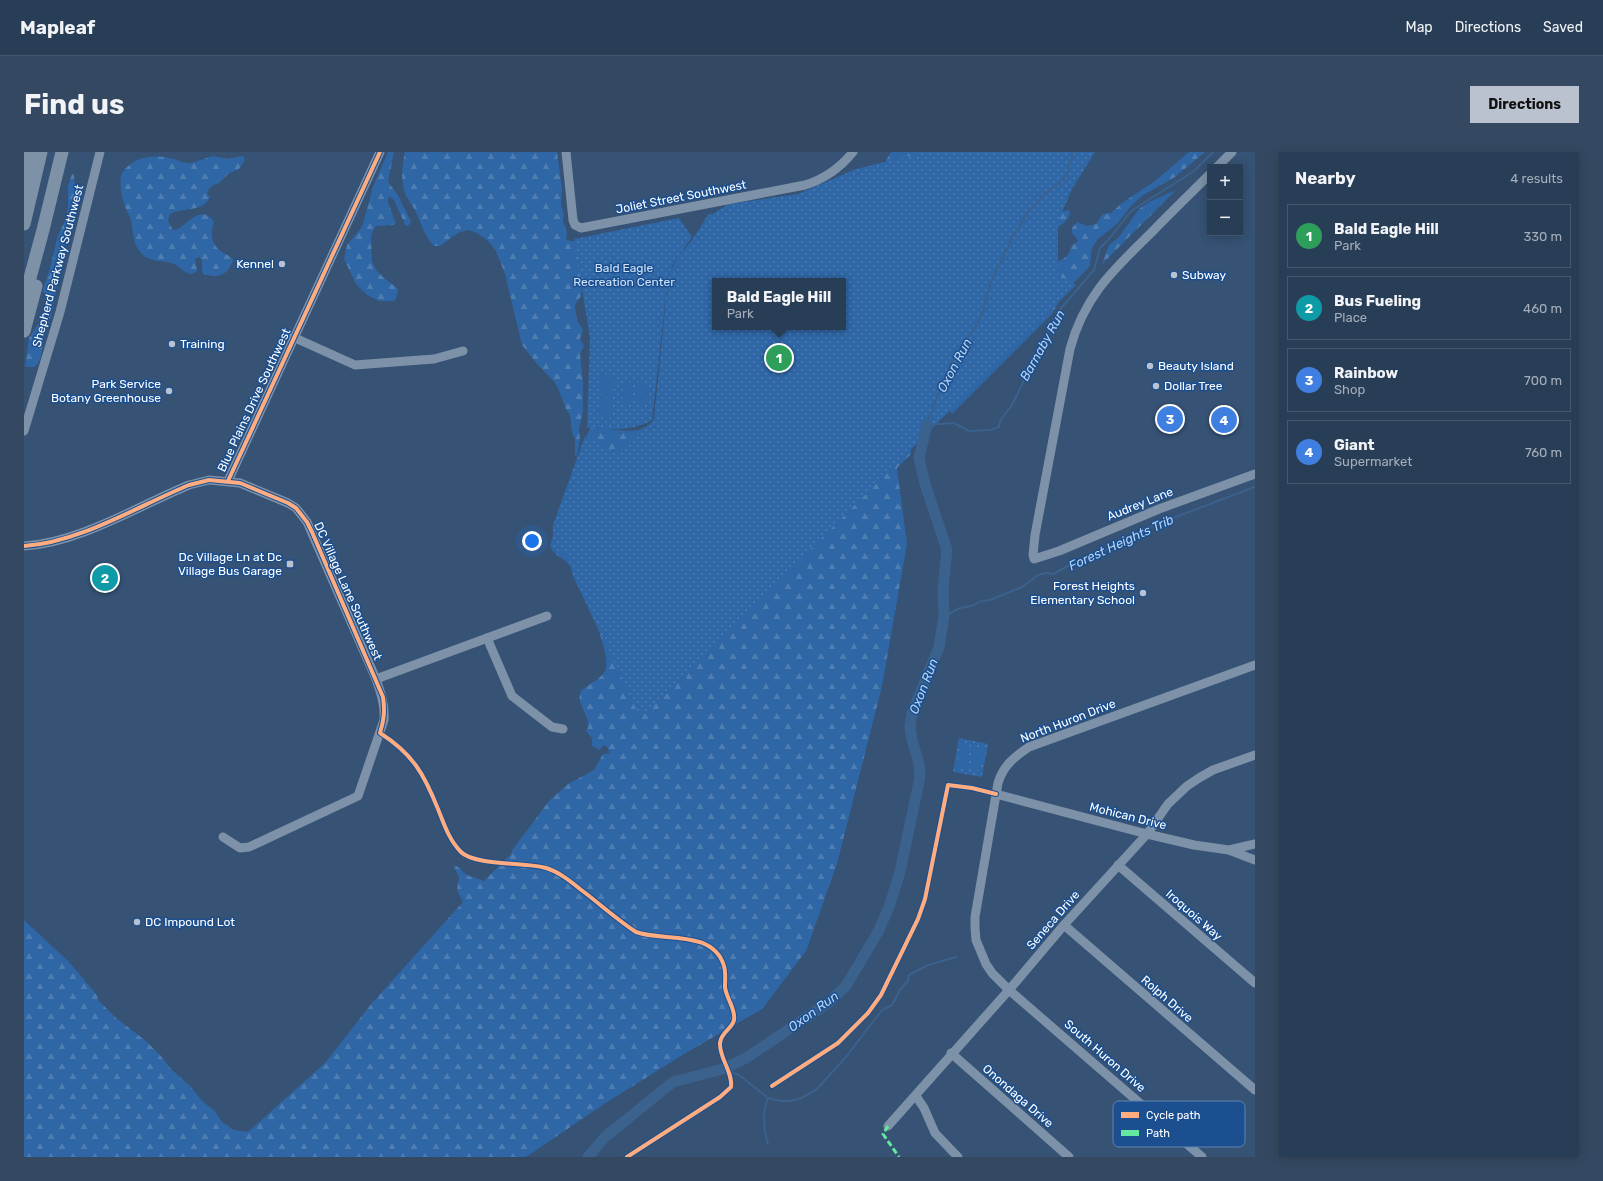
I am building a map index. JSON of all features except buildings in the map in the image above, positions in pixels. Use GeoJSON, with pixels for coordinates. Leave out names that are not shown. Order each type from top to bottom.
{"type":"FeatureCollection","features":[{"type":"Feature","properties":{"kind":"highway"},"geometry":{"type":"LineString","coordinates":[[24,191],[28,152]]}},
{"type":"Feature","properties":{"kind":"highway"},"geometry":{"type":"LineString","coordinates":[[24,224],[41,152]]}},
{"type":"Feature","properties":{"kind":"highway"},"geometry":{"type":"LineString","coordinates":[[24,300],[49,208],[62,152]]}},
{"type":"Feature","properties":{"kind":"highway"},"geometry":{"type":"LineString","coordinates":[[24,331],[46,246],[49,208]]}},
{"type":"Feature","properties":{"kind":"street","name":"Shepherd Parkway Southwest"},"geometry":{"type":"LineString","coordinates":[[24,431],[65,292],[100,152]]}},
{"type":"Feature","properties":{"kind":"street","name":"Blue Plains Drive Southwest"},"geometry":{"type":"LineString","coordinates":[[24,546],[48,543],[82,532],[194,483],[209,480],[228,481],[293,337],[380,152]]}},
{"type":"Feature","properties":{"kind":"street","name":"Joliet Street Southwest"},"geometry":{"type":"LineString","coordinates":[[566,152],[573,220],[575,225],[581,228],[805,186],[832,173],[854,152]]}},
{"type":"Feature","properties":{"kind":"street"},"geometry":{"type":"LineString","coordinates":[[1220,164],[1232,152]]}},
{"type":"Feature","properties":{"kind":"street","name":"Audrey Lane"},"geometry":{"type":"LineString","coordinates":[[1207,177],[1113,271],[1090,300],[1078,324],[1070,349],[1035,535],[1034,559],[1059,551],[1159,509],[1255,474]]}},
{"type":"Feature","properties":{"kind":"street"},"geometry":{"type":"LineString","coordinates":[[293,337],[355,365],[434,359],[463,351]]}},
{"type":"Feature","properties":{"kind":"street","name":"DC Village Lane Southwest"},"geometry":{"type":"LineString","coordinates":[[224,837],[240,848],[249,847],[358,796],[384,720],[384,703],[376,679],[312,532],[302,515],[296,508],[288,504],[240,483],[228,481]]}},
{"type":"Feature","properties":{"kind":"street"},"geometry":{"type":"LineString","coordinates":[[376,679],[547,616]]}},
{"type":"Feature","properties":{"kind":"street"},"geometry":{"type":"LineString","coordinates":[[487,638],[512,696],[552,727],[563,729]]}},
{"type":"Feature","properties":{"kind":"street","name":"North Huron Drive"},"geometry":{"type":"LineString","coordinates":[[1009,990],[992,973],[986,964],[976,940],[975,928],[975,917],[996,794],[1001,775],[1007,765],[1016,756],[1029,747],[1255,665]]}},
{"type":"Feature","properties":{"kind":"street","name":"Seneca Drive"},"geometry":{"type":"LineString","coordinates":[[888,1126],[1146,834],[1168,804],[1187,786],[1213,770],[1255,755]]}},
{"type":"Feature","properties":{"kind":"street","name":"Mohican Drive"},"geometry":{"type":"LineString","coordinates":[[996,794],[1146,834],[1194,845],[1229,850],[1255,844]]}},
{"type":"Feature","properties":{"kind":"street"},"geometry":{"type":"LineString","coordinates":[[1229,850],[1255,860]]}},
{"type":"Feature","properties":{"kind":"street","name":"Iroquois Way"},"geometry":{"type":"LineString","coordinates":[[1118,865],[1255,983]]}},
{"type":"Feature","properties":{"kind":"street","name":"Rolph Drive"},"geometry":{"type":"LineString","coordinates":[[1064,925],[1255,1090]]}},
{"type":"Feature","properties":{"kind":"street","name":"South Huron Drive"},"geometry":{"type":"LineString","coordinates":[[1009,990],[1137,1101]]}},
{"type":"Feature","properties":{"kind":"street","name":"Onondaga Drive"},"geometry":{"type":"LineString","coordinates":[[951,1054],[1069,1157]]}},
{"type":"Feature","properties":{"kind":"street"},"geometry":{"type":"LineString","coordinates":[[916,1096],[924,1108],[935,1133],[958,1157]]}},
{"type":"Feature","properties":{"kind":"street","name":"South Huron Drive"},"geometry":{"type":"LineString","coordinates":[[1190,1147],[1202,1157]]}},
{"type":"Feature","properties":{"kind":"green space"},"geometry":{"type":"Polygon","coordinates":[[[388,152],[394,152],[388,182],[398,195],[411,222],[408,226],[405,225],[394,200],[390,197],[388,202],[396,224],[377,226],[374,228],[371,237],[372,261],[376,270],[398,289],[396,299],[394,301],[379,301],[367,295],[356,284],[344,259],[347,245],[362,227],[373,187],[388,152]]]}},
{"type":"Feature","properties":{"kind":"green space"},"geometry":{"type":"Polygon","coordinates":[[[405,152],[557,152],[562,189],[561,205],[564,214],[563,221],[567,232],[566,239],[576,241],[582,279],[581,296],[575,305],[577,320],[583,330],[580,339],[584,346],[580,354],[583,381],[583,412],[579,429],[580,440],[577,456],[575,455],[575,439],[572,432],[570,415],[557,386],[522,345],[505,274],[496,251],[487,240],[477,233],[468,230],[458,233],[440,246],[434,246],[426,234],[404,191],[402,174],[405,152]]]}},
{"type":"Feature","properties":{"kind":"green space"},"geometry":{"type":"Polygon","coordinates":[[[891,152],[1065,152],[911,447],[911,454],[897,468],[907,544],[882,686],[837,864],[806,951],[762,1009],[684,1054],[604,1104],[526,1157],[24,1157],[24,920],[69,962],[97,995],[98,1000],[116,1018],[146,1041],[171,1069],[191,1087],[203,1102],[215,1111],[221,1121],[234,1130],[248,1132],[325,1063],[372,1003],[463,902],[457,890],[459,877],[453,865],[458,867],[467,875],[484,881],[511,854],[513,849],[549,801],[568,784],[594,770],[603,754],[610,753],[604,745],[599,750],[592,746],[592,738],[586,731],[588,726],[587,717],[580,702],[581,691],[600,677],[605,671],[606,662],[600,635],[582,588],[571,567],[554,552],[550,545],[588,432],[591,428],[633,431],[648,425],[654,419],[669,276],[676,259],[696,235],[708,214],[713,215],[718,210],[801,197],[885,162],[891,152]]]}},
{"type":"Feature","properties":{"kind":"green space"},"geometry":{"type":"Polygon","coordinates":[[[926,152],[1095,152],[1072,189],[1058,222],[1058,275],[1076,285],[645,714],[637,711],[573,576],[567,553],[553,551],[553,525],[585,436],[620,455],[654,421],[668,279],[706,218],[729,204],[798,194],[856,169],[926,152]]]}},
{"type":"Feature","properties":{"kind":"green space"},"geometry":{"type":"Polygon","coordinates":[[[1081,152],[1090,152],[1082,173],[1067,190],[1063,200],[1044,216],[1037,228],[1042,229],[1046,227],[1064,211],[1069,210],[1069,217],[1065,222],[1049,233],[1047,246],[1028,271],[1026,275],[1028,277],[1038,272],[1045,266],[1063,259],[1068,255],[1072,246],[1078,241],[1072,233],[1072,228],[1077,222],[1087,226],[1096,224],[1103,214],[1111,213],[1122,203],[1155,181],[1189,152],[1205,152],[1175,177],[1143,195],[1131,206],[1117,224],[1098,239],[1092,248],[1090,266],[1064,293],[1052,314],[952,414],[947,407],[946,394],[1030,216],[1035,209],[1073,174],[1078,164],[1081,152]]]}},
{"type":"Feature","properties":{"kind":"green space"},"geometry":{"type":"Polygon","coordinates":[[[157,156],[172,158],[184,163],[189,163],[213,156],[227,159],[243,156],[245,160],[239,169],[228,174],[219,183],[213,185],[209,189],[207,193],[210,197],[207,202],[197,208],[170,214],[168,221],[173,230],[176,230],[199,215],[204,214],[209,217],[214,222],[212,238],[218,249],[233,260],[231,265],[226,272],[218,276],[204,274],[202,272],[202,260],[199,257],[195,259],[197,271],[189,274],[174,264],[152,260],[145,257],[135,242],[131,220],[123,200],[121,192],[122,173],[131,163],[144,158],[157,156]]]}},
{"type":"Feature","properties":{"kind":"green space"},"geometry":{"type":"Polygon","coordinates":[[[72,174],[74,175],[76,203],[60,266],[53,308],[38,364],[34,367],[25,367],[29,338],[44,315],[45,299],[43,290],[58,235],[65,221],[68,207],[68,186],[72,174]]]}},
{"type":"Feature","properties":{"kind":"green space"},"geometry":{"type":"Polygon","coordinates":[[[1176,190],[1102,264],[1109,245],[1119,237],[1139,209],[1149,202],[1176,190]]]}},
{"type":"Feature","properties":{"kind":"green space","name":"Bald Eagle Recreation Center"},"geometry":{"type":"Polygon","coordinates":[[[679,218],[692,237],[674,262],[668,278],[652,420],[644,424],[621,429],[587,428],[590,338],[574,239],[679,218]]]}},
{"type":"Feature","properties":{"kind":"green space"},"geometry":{"type":"Polygon","coordinates":[[[601,374],[615,375],[613,395],[600,394],[601,374]]]}},
{"type":"Feature","properties":{"kind":"green space"},"geometry":{"type":"Polygon","coordinates":[[[623,382],[633,382],[632,404],[622,404],[623,382]]]}},
{"type":"Feature","properties":{"kind":"green space"},"geometry":{"type":"Polygon","coordinates":[[[637,382],[647,383],[646,405],[636,404],[637,382]]]}},
{"type":"Feature","properties":{"kind":"green space"},"geometry":{"type":"Polygon","coordinates":[[[600,397],[613,398],[612,418],[598,417],[600,397]]]}},
{"type":"Feature","properties":{"kind":"green space"},"geometry":{"type":"Polygon","coordinates":[[[959,738],[988,744],[982,777],[953,772],[959,738]]]}},
{"type":"Feature","properties":{"kind":"green space"},"geometry":{"type":"Polygon","coordinates":[[[960,745],[970,746],[967,768],[957,767],[960,745]]]}},
{"type":"Feature","properties":{"kind":"green space"},"geometry":{"type":"Polygon","coordinates":[[[974,747],[984,749],[980,770],[970,769],[974,747]]]}},
{"type":"Feature","properties":{"kind":"waterway","name":"Barnaby Run"},"geometry":{"type":"LineString","coordinates":[[1073,152],[1067,175],[1056,186],[1044,194],[1028,212],[1012,238],[991,282],[981,317],[951,364],[927,425],[954,423],[969,431],[991,430],[999,427],[1000,421],[1012,405],[1057,313],[1094,270],[1100,248],[1131,211],[1194,171],[1213,152]]}},
{"type":"Feature","properties":{"kind":"waterway","name":"Oxon Run"},"geometry":{"type":"LineString","coordinates":[[588,1157],[605,1137],[673,1082],[723,1069],[746,1058],[828,1003],[846,986],[878,932],[889,907],[900,872],[920,777],[919,763],[912,740],[910,726],[912,713],[939,647],[944,616],[943,589],[947,550],[925,484],[919,458],[927,425]]}},
{"type":"Feature","properties":{"kind":"waterway","name":"Forest Heights Trib"},"geometry":{"type":"LineString","coordinates":[[944,616],[960,608],[972,606],[981,601],[990,600],[1022,587],[1038,575],[1046,573],[1053,574],[1105,550],[1144,529],[1255,487]]}},
{"type":"Feature","properties":{"kind":"waterway"},"geometry":{"type":"LineString","coordinates":[[723,1069],[739,1075],[768,1098],[780,1101],[791,1101],[801,1098],[816,1090],[846,1057],[882,1010],[892,1005],[900,990],[908,981],[909,975],[928,965],[956,957]]}},
{"type":"Feature","properties":{"kind":"waterway"},"geometry":{"type":"LineString","coordinates":[[768,1098],[764,1121],[768,1144]]}},
{"type":"Feature","properties":{"kind":"marked path"},"geometry":{"type":"LineString","coordinates":[[888,1126],[883,1134],[899,1157]]}},
{"type":"Feature","properties":{"kind":"cycle path"},"geometry":{"type":"LineString","coordinates":[[228,481],[380,152]]}},
{"type":"Feature","properties":{"kind":"cycle path"},"geometry":{"type":"LineString","coordinates":[[24,546],[45,543],[87,531],[189,485],[209,480],[240,483],[288,503],[296,508],[307,522],[312,532],[383,697],[384,715],[380,733],[401,749],[416,766],[428,785],[450,837],[461,852],[478,860],[546,868],[560,874],[636,932],[647,935],[686,939],[698,942],[709,946],[718,954],[724,966],[725,987],[734,1012],[733,1023],[722,1036],[720,1043],[720,1049],[730,1076],[731,1087],[720,1097],[627,1157]]}},
{"type":"Feature","properties":{"kind":"cycle path"},"geometry":{"type":"LineString","coordinates":[[772,1086],[838,1043],[868,1013],[881,995],[918,919],[925,899],[948,785],[972,788],[996,794]]}},
{"type":"Feature","properties":{"kind":"place","name":"Kennel"},"geometry":{"type":"Point","coordinates":[282,264]}},
{"type":"Feature","properties":{"kind":"place","name":"Subway"},"geometry":{"type":"Point","coordinates":[1174,275]}},
{"type":"Feature","properties":{"kind":"place","name":"Training"},"geometry":{"type":"Point","coordinates":[172,344]}},
{"type":"Feature","properties":{"kind":"place","name":"Bald Eagle Hill"},"geometry":{"type":"Point","coordinates":[779,358]}},
{"type":"Feature","properties":{"kind":"place","name":"Beauty Island"},"geometry":{"type":"Point","coordinates":[1150,366]}},
{"type":"Feature","properties":{"kind":"place","name":"Dollar Tree"},"geometry":{"type":"Point","coordinates":[1156,386]}},
{"type":"Feature","properties":{"kind":"place","name":"Park Service Botany Greenhouse"},"geometry":{"type":"Point","coordinates":[169,391]}},
{"type":"Feature","properties":{"kind":"place","name":"Rainbow"},"geometry":{"type":"Point","coordinates":[1170,419]}},
{"type":"Feature","properties":{"kind":"place","name":"Giant"},"geometry":{"type":"Point","coordinates":[1224,420]}},
{"type":"Feature","properties":{"kind":"place","name":"Dc Village Ln at Dc Village Bus Garage"},"geometry":{"type":"Point","coordinates":[290,564]}},
{"type":"Feature","properties":{"kind":"place","name":"Bus Fueling"},"geometry":{"type":"Point","coordinates":[105,578]}},
{"type":"Feature","properties":{"kind":"place","name":"Forest Heights Elementary School"},"geometry":{"type":"Point","coordinates":[1143,593]}},
{"type":"Feature","properties":{"kind":"place","name":"DC Impound Lot"},"geometry":{"type":"Point","coordinates":[137,922]}}]}
